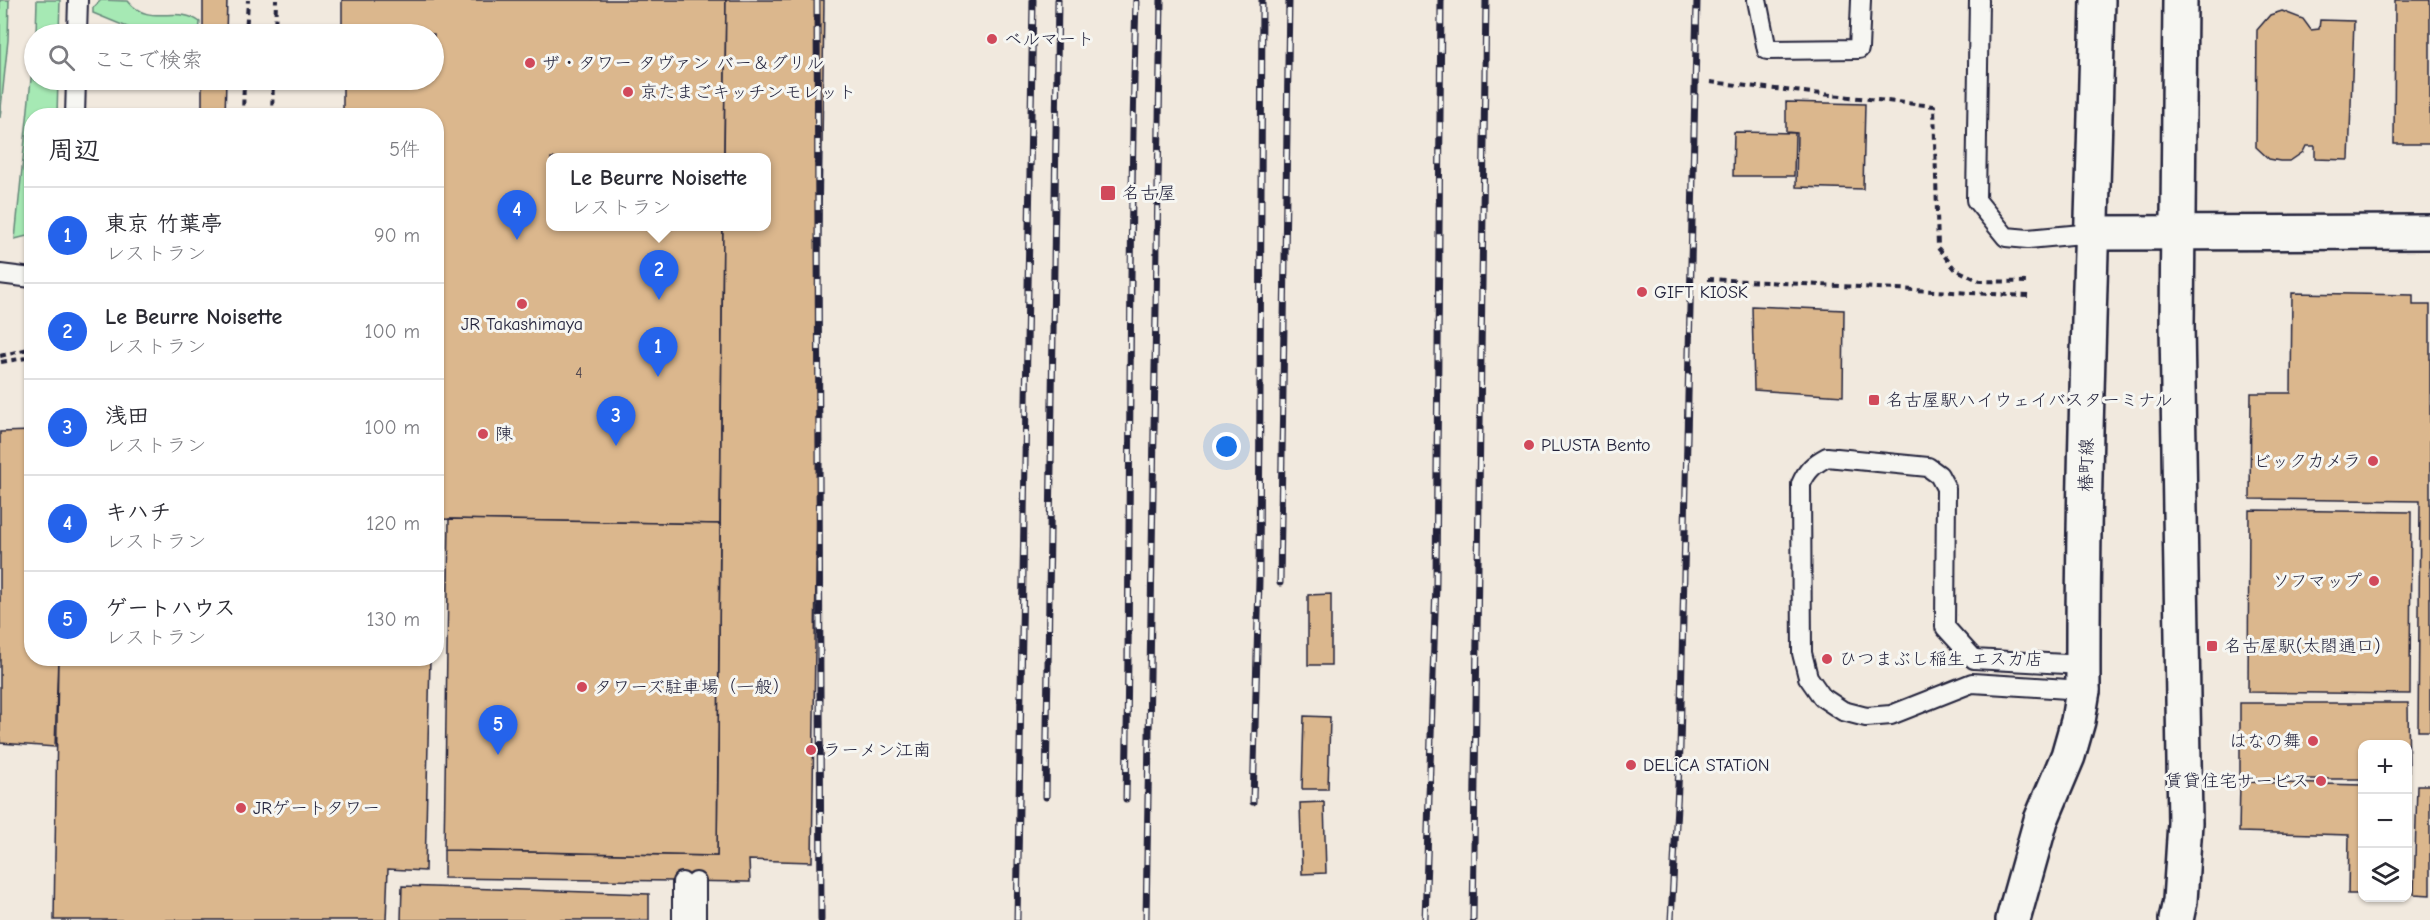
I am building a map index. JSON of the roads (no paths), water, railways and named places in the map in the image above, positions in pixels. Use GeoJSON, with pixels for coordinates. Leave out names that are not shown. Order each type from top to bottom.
{"type":"FeatureCollection","features":[{"type":"Feature","properties":{"kind":"street","name":"椿町線"},"geometry":{"type":"LineString","coordinates":[[2013,920],[2041,820],[2068,756],[2078,721],[2083,677],[2089,323],[2098,0]]}},
{"type":"Feature","properties":{"kind":"street"},"geometry":{"type":"LineString","coordinates":[[2176,920],[2180,901],[2185,823],[2177,233],[2180,0]]}},
{"type":"Feature","properties":{"kind":"street"},"geometry":{"type":"LineString","coordinates":[[2093,233],[2430,232]]}},
{"type":"Feature","properties":{"kind":"lane"},"geometry":{"type":"LineString","coordinates":[[77,24],[78,0]]}},
{"type":"Feature","properties":{"kind":"lane"},"geometry":{"type":"LineString","coordinates":[[1757,0],[1767,50],[1859,49],[1861,0]]}},
{"type":"Feature","properties":{"kind":"lane"},"geometry":{"type":"LineString","coordinates":[[1979,0],[1976,200],[2006,237],[2028,239],[2093,233]]}},
{"type":"Feature","properties":{"kind":"lane"},"geometry":{"type":"LineString","coordinates":[[75,108],[76,90]]}},
{"type":"Feature","properties":{"kind":"lane"},"geometry":{"type":"LineString","coordinates":[[0,274],[24,277]]}},
{"type":"Feature","properties":{"kind":"lane"},"geometry":{"type":"LineString","coordinates":[[1827,457],[1928,467],[1939,475],[1946,488],[1945,627],[1974,659],[2083,677],[1972,683],[1891,715],[1866,717],[1843,711],[1822,697],[1808,677],[1802,653],[1802,484],[1806,472],[1815,463],[1827,457]]}},
{"type":"Feature","properties":{"kind":"lane"},"geometry":{"type":"LineString","coordinates":[[682,920],[689,882],[696,920]]}},
{"type":"Feature","properties":{"kind":"railway"},"geometry":{"type":"LineString","coordinates":[[817,0],[821,920]]}},
{"type":"Feature","properties":{"kind":"railway"},"geometry":{"type":"LineString","coordinates":[[1017,920],[1033,0]]}},
{"type":"Feature","properties":{"kind":"railway"},"geometry":{"type":"LineString","coordinates":[[1046,797],[1058,0]]}},
{"type":"Feature","properties":{"kind":"railway"},"geometry":{"type":"LineString","coordinates":[[1126,799],[1136,0]]}},
{"type":"Feature","properties":{"kind":"railway"},"geometry":{"type":"LineString","coordinates":[[1146,920],[1161,0]]}},
{"type":"Feature","properties":{"kind":"railway"},"geometry":{"type":"LineString","coordinates":[[1253,802],[1259,580],[1262,0]]}},
{"type":"Feature","properties":{"kind":"railway"},"geometry":{"type":"LineString","coordinates":[[1280,583],[1289,0]]}},
{"type":"Feature","properties":{"kind":"railway"},"geometry":{"type":"LineString","coordinates":[[1425,920],[1436,583],[1441,0]]}},
{"type":"Feature","properties":{"kind":"railway"},"geometry":{"type":"LineString","coordinates":[[1473,920],[1486,0]]}},
{"type":"Feature","properties":{"kind":"railway"},"geometry":{"type":"LineString","coordinates":[[1671,920],[1680,748],[1697,0]]}},
{"type":"Feature","properties":{"kind":"place","name":"ベルマート"},"geometry":{"type":"Point","coordinates":[992,39]}},
{"type":"Feature","properties":{"kind":"place","name":"ザ・タワー タヴァン バー＆グリル"},"geometry":{"type":"Point","coordinates":[530,63]}},
{"type":"Feature","properties":{"kind":"place","name":"京たまごキッチンモレット"},"geometry":{"type":"Point","coordinates":[628,92]}},
{"type":"Feature","properties":{"kind":"place","name":"名古屋"},"geometry":{"type":"Point","coordinates":[1108,193]}},
{"type":"Feature","properties":{"kind":"place","name":"キハチ"},"geometry":{"type":"Point","coordinates":[517,240]}},
{"type":"Feature","properties":{"kind":"place","name":"GIFT KIOSK"},"geometry":{"type":"Point","coordinates":[1642,292]}},
{"type":"Feature","properties":{"kind":"place","name":"Le Beurre Noisette"},"geometry":{"type":"Point","coordinates":[659,300]}},
{"type":"Feature","properties":{"kind":"place","name":"JR Takashimaya"},"geometry":{"type":"Point","coordinates":[522,304]}},
{"type":"Feature","properties":{"kind":"place","name":"東京 竹葉亭"},"geometry":{"type":"Point","coordinates":[658,377]}},
{"type":"Feature","properties":{"kind":"place","name":"名古屋駅ハイウェイバスターミナル"},"geometry":{"type":"Point","coordinates":[1874,400]}},
{"type":"Feature","properties":{"kind":"place","name":"陳"},"geometry":{"type":"Point","coordinates":[483,434]}},
{"type":"Feature","properties":{"kind":"place","name":"PLUSTA Bento"},"geometry":{"type":"Point","coordinates":[1529,445]}},
{"type":"Feature","properties":{"kind":"place","name":"浅田"},"geometry":{"type":"Point","coordinates":[616,446]}},
{"type":"Feature","properties":{"kind":"place","name":"ビックカメラ"},"geometry":{"type":"Point","coordinates":[2373,461]}},
{"type":"Feature","properties":{"kind":"place","name":"ソフマップ"},"geometry":{"type":"Point","coordinates":[2374,581]}},
{"type":"Feature","properties":{"kind":"place","name":"名古屋駅(太閤通口)"},"geometry":{"type":"Point","coordinates":[2212,646]}},
{"type":"Feature","properties":{"kind":"place","name":"ひつまぶし稲生 エスカ店"},"geometry":{"type":"Point","coordinates":[1827,659]}},
{"type":"Feature","properties":{"kind":"place","name":"タワーズ駐車場（一般）"},"geometry":{"type":"Point","coordinates":[582,687]}},
{"type":"Feature","properties":{"kind":"place","name":"はなの舞"},"geometry":{"type":"Point","coordinates":[2313,741]}},
{"type":"Feature","properties":{"kind":"place","name":"ラーメン江南"},"geometry":{"type":"Point","coordinates":[811,750]}},
{"type":"Feature","properties":{"kind":"place","name":"ゲートハウス"},"geometry":{"type":"Point","coordinates":[498,755]}},
{"type":"Feature","properties":{"kind":"place","name":"DELiCA STATiON"},"geometry":{"type":"Point","coordinates":[1631,765]}},
{"type":"Feature","properties":{"kind":"place","name":"賃貸住宅サービス"},"geometry":{"type":"Point","coordinates":[2321,781]}},
{"type":"Feature","properties":{"kind":"place","name":"JRゲートタワー"},"geometry":{"type":"Point","coordinates":[241,808]}}]}
